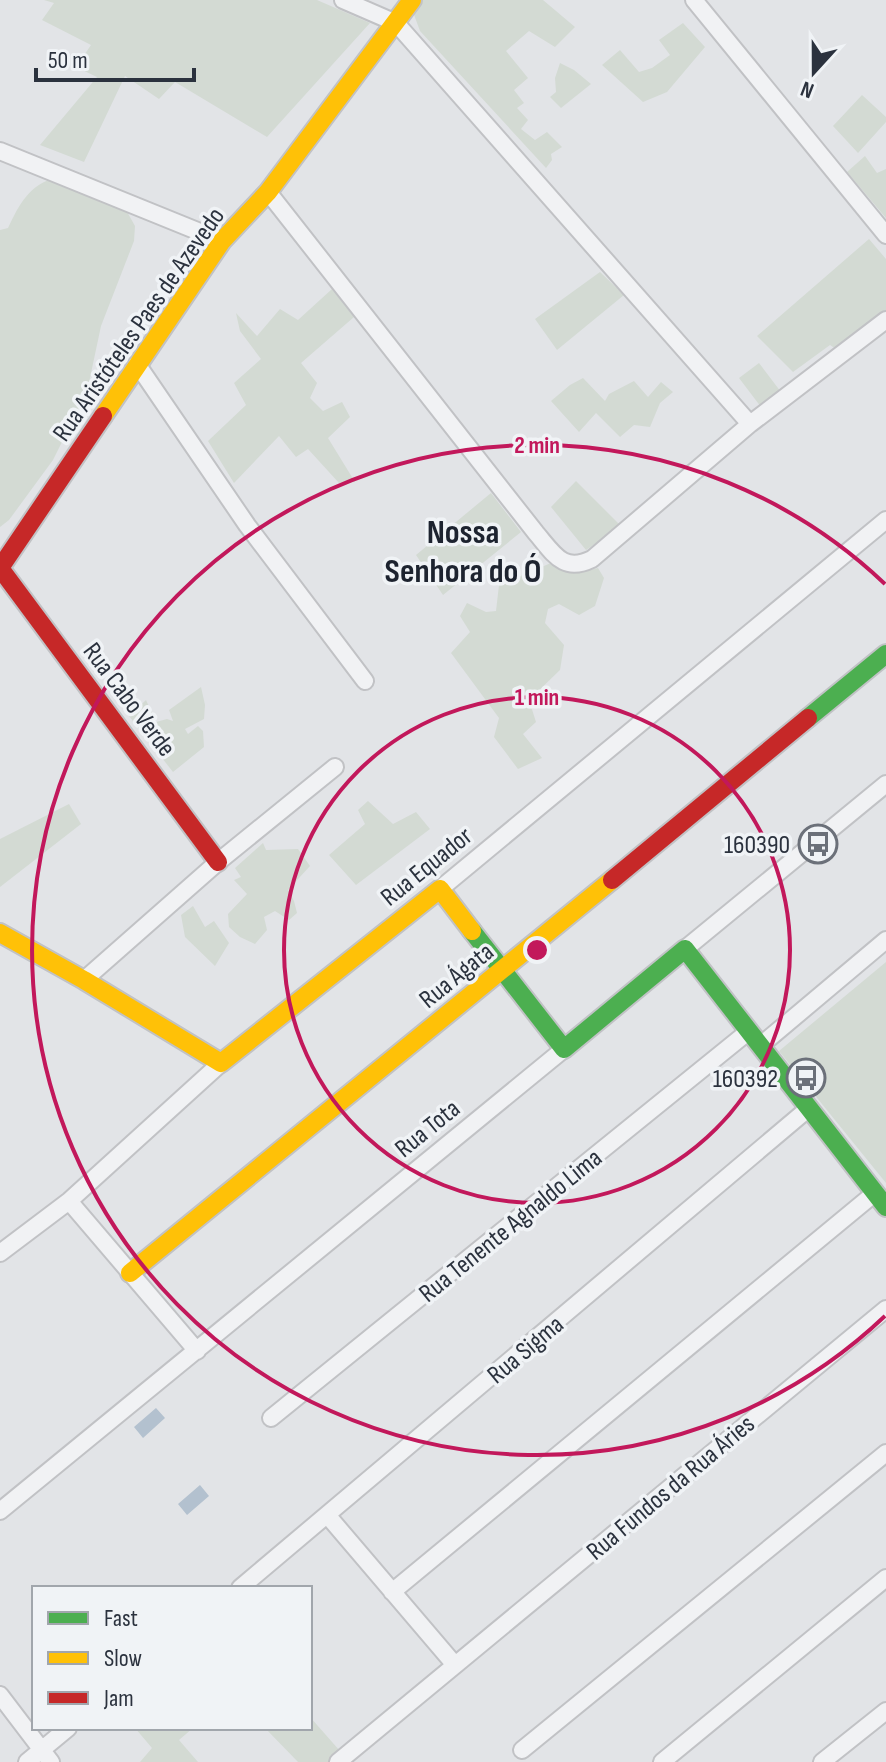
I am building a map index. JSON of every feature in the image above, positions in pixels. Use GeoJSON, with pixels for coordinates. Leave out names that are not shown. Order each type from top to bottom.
{"type":"FeatureCollection","features":[{"type":"Feature","properties":{"kind":"street"},"geometry":{"type":"LineString","coordinates":[[343,0],[396,23],[750,424]]}},
{"type":"Feature","properties":{"kind":"street","name":"Rua Aristóteles Paes de Azevedo"},"geometry":{"type":"LineString","coordinates":[[0,568],[222,241],[268,192],[412,0]]}},
{"type":"Feature","properties":{"kind":"street"},"geometry":{"type":"LineString","coordinates":[[694,0],[886,235]]}},
{"type":"Feature","properties":{"kind":"street"},"geometry":{"type":"LineString","coordinates":[[0,151],[222,241]]}},
{"type":"Feature","properties":{"kind":"street"},"geometry":{"type":"LineString","coordinates":[[268,192],[556,556],[566,564],[580,565],[592,559],[750,424],[886,320]]}},
{"type":"Feature","properties":{"kind":"street"},"geometry":{"type":"LineString","coordinates":[[137,364],[247,525],[365,681]]}},
{"type":"Feature","properties":{"kind":"street","name":"Rua Equador"},"geometry":{"type":"LineString","coordinates":[[0,1253],[69,1201],[221,1063],[440,889],[886,520]]}},
{"type":"Feature","properties":{"kind":"street","name":"Rua Cabo Verde"},"geometry":{"type":"LineString","coordinates":[[0,568],[218,862]]}},
{"type":"Feature","properties":{"kind":"street","name":"Rua Ágata"},"geometry":{"type":"LineString","coordinates":[[130,1273],[886,654]]}},
{"type":"Feature","properties":{"kind":"street"},"geometry":{"type":"LineString","coordinates":[[84,980],[218,862],[335,767]]}},
{"type":"Feature","properties":{"kind":"street","name":"Rua Tota"},"geometry":{"type":"LineString","coordinates":[[0,1511],[886,784]]}},
{"type":"Feature","properties":{"kind":"street"},"geometry":{"type":"LineString","coordinates":[[440,889],[564,1049]]}},
{"type":"Feature","properties":{"kind":"street"},"geometry":{"type":"LineString","coordinates":[[0,933],[221,1063]]}},
{"type":"Feature","properties":{"kind":"street","name":"Rua Tenente Agnaldo Lima"},"geometry":{"type":"LineString","coordinates":[[271,1418],[755,1038],[886,940]]}},
{"type":"Feature","properties":{"kind":"street"},"geometry":{"type":"LineString","coordinates":[[392,1592],[881,1200],[685,949]]}},
{"type":"Feature","properties":{"kind":"street","name":"Rua Sigma"},"geometry":{"type":"LineString","coordinates":[[242,1586],[809,1108]]}},
{"type":"Feature","properties":{"kind":"street"},"geometry":{"type":"LineString","coordinates":[[69,1201],[197,1351]]}},
{"type":"Feature","properties":{"kind":"street","name":"Rua Fundos da Rua Áries"},"geometry":{"type":"LineString","coordinates":[[338,1762],[886,1309]]}},
{"type":"Feature","properties":{"kind":"street"},"geometry":{"type":"LineString","coordinates":[[522,1750],[886,1453]]}},
{"type":"Feature","properties":{"kind":"street"},"geometry":{"type":"LineString","coordinates":[[328,1516],[455,1665]]}},
{"type":"Feature","properties":{"kind":"street"},"geometry":{"type":"LineString","coordinates":[[662,1762],[886,1578]]}},
{"type":"Feature","properties":{"kind":"street"},"geometry":{"type":"LineString","coordinates":[[0,1695],[46,1756]]}},
{"type":"Feature","properties":{"kind":"street"},"geometry":{"type":"LineString","coordinates":[[822,1762],[886,1711]]}},
{"type":"Feature","properties":{"kind":"street"},"geometry":{"type":"LineString","coordinates":[[27,1762],[46,1756],[66,1730]]}},
{"type":"Feature","properties":{"kind":"shaded area"},"geometry":{"type":"Polygon","coordinates":[[[44,0],[317,0],[370,23],[267,137],[175,82],[159,99],[125,76],[84,162],[40,145],[97,77],[76,67],[91,45],[42,20],[54,3],[44,0]]]}},
{"type":"Feature","properties":{"kind":"shaded area"},"geometry":{"type":"Polygon","coordinates":[[[421,0],[543,0],[575,27],[555,47],[529,31],[506,51],[528,78],[514,90],[524,103],[517,108],[528,120],[521,129],[535,140],[547,132],[562,147],[551,154],[552,160],[546,168],[420,31],[413,12],[421,0]]]}},
{"type":"Feature","properties":{"kind":"shaded area"},"geometry":{"type":"Polygon","coordinates":[[[683,23],[705,47],[667,92],[643,102],[602,65],[620,50],[639,72],[652,68],[670,55],[659,40],[683,23]]]}},
{"type":"Feature","properties":{"kind":"shaded area"},"geometry":{"type":"Polygon","coordinates":[[[560,63],[591,84],[561,108],[550,97],[556,92],[555,78],[560,63]]]}},
{"type":"Feature","properties":{"kind":"shaded area"},"geometry":{"type":"Polygon","coordinates":[[[862,95],[886,117],[886,122],[858,153],[833,126],[862,95]]]}},
{"type":"Feature","properties":{"kind":"shaded area"},"geometry":{"type":"Polygon","coordinates":[[[865,156],[877,173],[886,169],[886,218],[847,172],[865,156]]]}},
{"type":"Feature","properties":{"kind":"shaded area"},"geometry":{"type":"Polygon","coordinates":[[[57,177],[121,201],[135,226],[134,241],[101,326],[87,392],[53,460],[9,520],[0,527],[0,230],[8,228],[32,190],[57,177]]]}},
{"type":"Feature","properties":{"kind":"shaded area"},"geometry":{"type":"Polygon","coordinates":[[[869,239],[886,259],[886,312],[839,351],[830,345],[793,372],[757,336],[869,239]]]}},
{"type":"Feature","properties":{"kind":"shaded area"},"geometry":{"type":"Polygon","coordinates":[[[600,272],[624,295],[557,350],[535,319],[600,272]]]}},
{"type":"Feature","properties":{"kind":"shaded area"},"geometry":{"type":"Polygon","coordinates":[[[332,289],[354,317],[301,363],[317,383],[310,398],[323,411],[342,402],[350,417],[328,438],[355,482],[339,483],[308,449],[296,457],[279,436],[234,483],[208,441],[246,405],[234,383],[261,359],[240,331],[236,313],[257,336],[280,309],[298,320],[332,289]]]}},
{"type":"Feature","properties":{"kind":"shaded area"},"geometry":{"type":"Polygon","coordinates":[[[759,363],[781,392],[761,407],[739,378],[759,363]]]}},
{"type":"Feature","properties":{"kind":"shaded area"},"geometry":{"type":"Polygon","coordinates":[[[583,378],[605,401],[609,394],[634,381],[648,397],[661,382],[673,392],[660,403],[650,427],[634,425],[620,437],[596,413],[579,432],[551,401],[583,378]]]}},
{"type":"Feature","properties":{"kind":"shaded area"},"geometry":{"type":"Polygon","coordinates":[[[576,481],[621,526],[586,550],[551,507],[576,481]]]}},
{"type":"Feature","properties":{"kind":"shaded area"},"geometry":{"type":"Polygon","coordinates":[[[491,493],[521,532],[443,595],[416,555],[491,493]]]}},
{"type":"Feature","properties":{"kind":"shaded area"},"geometry":{"type":"Polygon","coordinates":[[[551,563],[574,572],[598,568],[604,578],[595,606],[579,615],[559,604],[548,609],[545,623],[564,645],[560,670],[529,700],[536,722],[523,734],[542,758],[518,769],[494,737],[499,718],[451,653],[470,632],[460,616],[467,603],[486,612],[496,611],[499,585],[551,563]]]}},
{"type":"Feature","properties":{"kind":"shaded area"},"geometry":{"type":"Polygon","coordinates":[[[201,687],[204,719],[185,729],[188,734],[198,726],[203,731],[204,747],[173,772],[129,716],[146,700],[156,722],[173,721],[169,710],[201,687]]]}},
{"type":"Feature","properties":{"kind":"shaded area"},"geometry":{"type":"Polygon","coordinates":[[[368,801],[393,824],[416,812],[430,829],[356,885],[329,855],[365,824],[358,810],[368,801]]]}},
{"type":"Feature","properties":{"kind":"shaded area"},"geometry":{"type":"Polygon","coordinates":[[[69,804],[81,824],[0,887],[0,839],[69,804]]]}},
{"type":"Feature","properties":{"kind":"shaded area"},"geometry":{"type":"Polygon","coordinates":[[[263,843],[266,850],[298,849],[310,866],[288,890],[297,913],[289,920],[275,911],[264,917],[267,930],[255,944],[229,927],[228,914],[247,894],[234,880],[241,877],[235,868],[263,843]]]}},
{"type":"Feature","properties":{"kind":"shaded area"},"geometry":{"type":"Polygon","coordinates":[[[193,906],[205,927],[214,921],[229,943],[215,966],[185,937],[181,915],[193,906]]]}},
{"type":"Feature","properties":{"kind":"shaded area"},"geometry":{"type":"Polygon","coordinates":[[[886,962],[886,1183],[779,1051],[886,962]]]}},
{"type":"Feature","properties":{"kind":"shaded area"},"geometry":{"type":"Polygon","coordinates":[[[312,1719],[340,1751],[328,1762],[298,1762],[267,1730],[312,1730],[312,1719]]]}},
{"type":"Feature","properties":{"kind":"shaded area"},"geometry":{"type":"Polygon","coordinates":[[[137,1730],[191,1730],[179,1740],[198,1762],[140,1762],[152,1748],[137,1730]]]}},
{"type":"Feature","properties":{"kind":"water"},"geometry":{"type":"Polygon","coordinates":[[[156,1408],[165,1418],[143,1438],[134,1427],[156,1408]]]}},
{"type":"Feature","properties":{"kind":"water"},"geometry":{"type":"Polygon","coordinates":[[[200,1485],[209,1496],[187,1515],[178,1504],[200,1485]]]}},
{"type":"Feature","properties":{"kind":"traffic: fast"},"geometry":{"type":"LineString","coordinates":[[808,718],[886,654]]}},
{"type":"Feature","properties":{"kind":"traffic: fast"},"geometry":{"type":"LineString","coordinates":[[472,931],[564,1049],[685,949],[886,1207]]}},
{"type":"Feature","properties":{"kind":"traffic: slow"},"geometry":{"type":"LineString","coordinates":[[103,416],[222,241],[268,192],[412,0]]}},
{"type":"Feature","properties":{"kind":"traffic: slow"},"geometry":{"type":"LineString","coordinates":[[130,1273],[612,880]]}},
{"type":"Feature","properties":{"kind":"traffic: slow"},"geometry":{"type":"LineString","coordinates":[[0,933],[221,1063],[440,889],[472,931]]}},
{"type":"Feature","properties":{"kind":"traffic: jam"},"geometry":{"type":"LineString","coordinates":[[103,416],[0,568],[218,862]]}},
{"type":"Feature","properties":{"kind":"traffic: jam"},"geometry":{"type":"LineString","coordinates":[[612,880],[808,718]]}},
{"type":"Feature","properties":{"kind":"place","name":"160390"},"geometry":{"type":"Point","coordinates":[818,844]}},
{"type":"Feature","properties":{"kind":"place","name":"160392"},"geometry":{"type":"Point","coordinates":[806,1078]}},
{"type":"Feature","properties":{"kind":"district","name":"Nossa Senhora do Ó"},"geometry":{"type":"Point","coordinates":[463,550]}}]}
